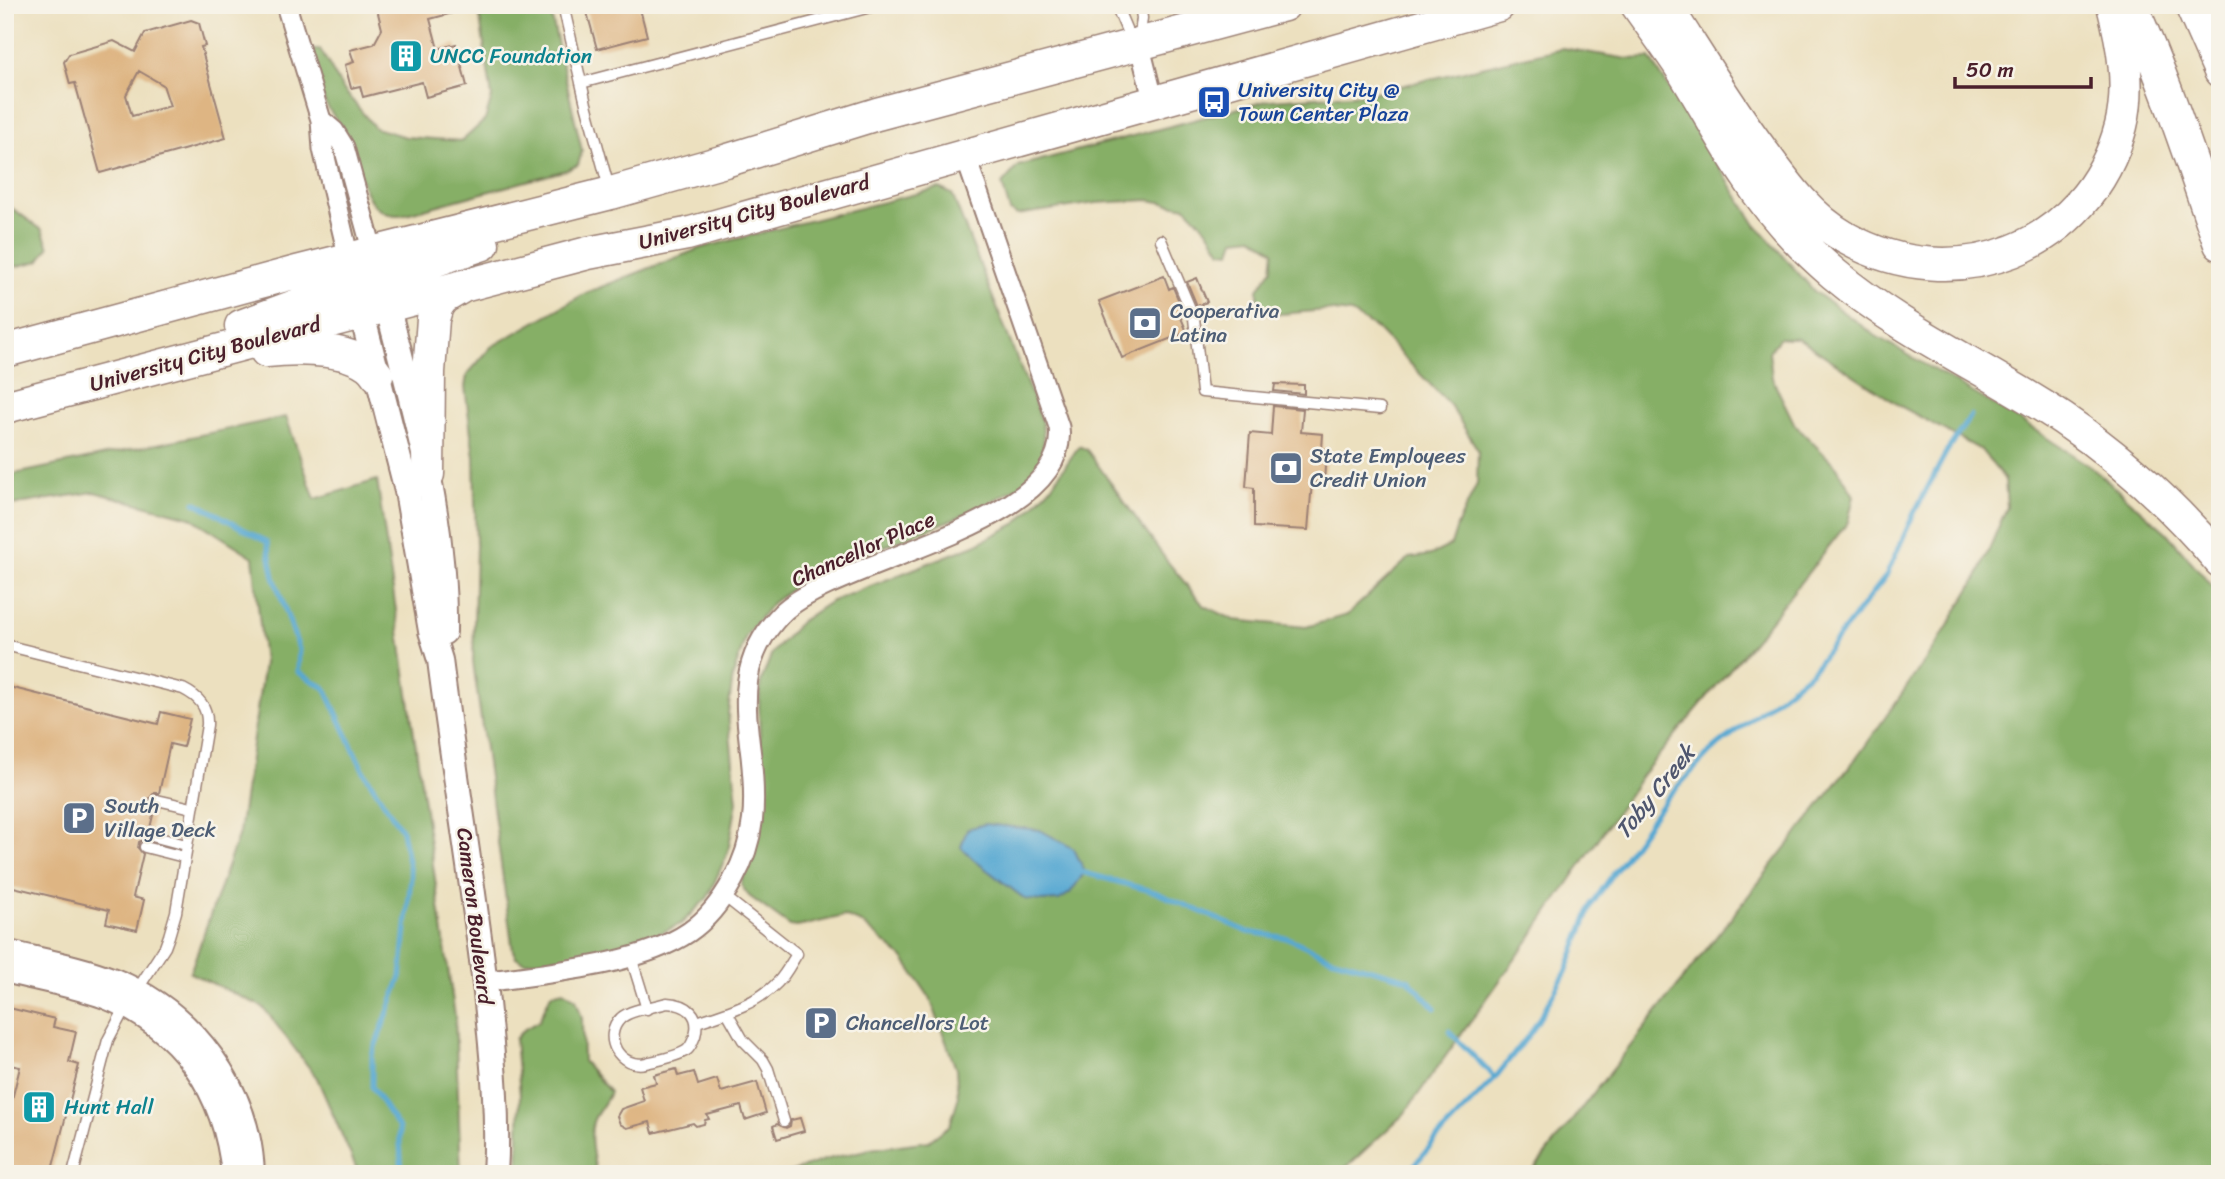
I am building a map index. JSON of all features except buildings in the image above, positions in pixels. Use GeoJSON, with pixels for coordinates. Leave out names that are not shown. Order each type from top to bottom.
{"type":"FeatureCollection","features":[{"type":"Feature","properties":{"kind":"main road"},"geometry":{"type":"LineString","coordinates":[[79,387],[368,282],[565,217],[611,193],[877,114],[1283,5]]}},
{"type":"Feature","properties":{"kind":"main road","name":"University City Boulevard"},"geometry":{"type":"LineString","coordinates":[[5,351],[368,282],[461,287],[588,253],[687,234],[1499,5]]}},
{"type":"Feature","properties":{"kind":"main road"},"geometry":{"type":"LineString","coordinates":[[1637,5],[1680,66],[1745,174],[1787,230],[1808,251],[1867,299],[2062,419],[2111,455],[2161,496],[2220,561]]}},
{"type":"Feature","properties":{"kind":"main road"},"geometry":{"type":"LineString","coordinates":[[1665,5],[1732,111],[1804,205],[1833,229],[1873,251],[1897,259],[1937,265],[1969,263],[1999,256],[2041,236],[2079,207],[2106,168],[2121,124],[2124,103],[2123,48],[2113,5]]}},
{"type":"Feature","properties":{"kind":"main road"},"geometry":{"type":"LineString","coordinates":[[1689,5],[1694,49]]}},
{"type":"Feature","properties":{"kind":"main road"},"geometry":{"type":"LineString","coordinates":[[2131,5],[2220,244]]}},
{"type":"Feature","properties":{"kind":"main road"},"geometry":{"type":"LineString","coordinates":[[2191,5],[2220,71]]}},
{"type":"Feature","properties":{"kind":"main road","name":"University City Boulevard"},"geometry":{"type":"LineString","coordinates":[[5,407],[185,360],[368,282]]}},
{"type":"Feature","properties":{"kind":"main road"},"geometry":{"type":"LineString","coordinates":[[428,474],[429,360],[433,319],[443,298],[461,287]]}},
{"type":"Feature","properties":{"kind":"main road"},"geometry":{"type":"LineString","coordinates":[[185,360],[274,350],[322,351],[360,360],[377,374]]}},
{"type":"Feature","properties":{"kind":"street"},"geometry":{"type":"LineString","coordinates":[[286,5],[321,120],[323,149],[368,282]]}},
{"type":"Feature","properties":{"kind":"street"},"geometry":{"type":"LineString","coordinates":[[1139,43],[1154,103]]}},
{"type":"Feature","properties":{"kind":"street","name":"Chancellor Place"},"geometry":{"type":"LineString","coordinates":[[484,982],[631,957],[663,946],[688,933],[708,917],[724,896],[743,860],[754,818],[746,693],[753,654],[765,633],[785,610],[813,592],[997,513],[1037,481],[1051,466],[1060,442],[1059,427],[965,155]]}},
{"type":"Feature","properties":{"kind":"street","name":"Cameron Boulevard"},"geometry":{"type":"LineString","coordinates":[[368,282],[377,374],[407,491],[431,631],[440,660],[472,881],[496,1104],[495,1174]]}},
{"type":"Feature","properties":{"kind":"street","name":"Cameron Boulevard"},"geometry":{"type":"LineString","coordinates":[[368,282],[415,409],[428,474],[441,559],[444,631],[440,660]]}},
{"type":"Feature","properties":{"kind":"street"},"geometry":{"type":"LineString","coordinates":[[5,952],[98,975],[131,999],[148,1020],[172,1038],[204,1076],[214,1094],[226,1126],[234,1174]]}},
{"type":"Feature","properties":{"kind":"street"},"geometry":{"type":"LineString","coordinates":[[5,970],[163,1008],[183,1024],[218,1067],[240,1114],[250,1151],[252,1174]]}},
{"type":"Feature","properties":{"kind":"lane"},"geometry":{"type":"LineString","coordinates":[[563,5],[611,193]]}},
{"type":"Feature","properties":{"kind":"lane"},"geometry":{"type":"LineString","coordinates":[[581,83],[878,5]]}},
{"type":"Feature","properties":{"kind":"lane"},"geometry":{"type":"LineString","coordinates":[[1115,5],[1127,31],[1139,43]]}},
{"type":"Feature","properties":{"kind":"lane"},"geometry":{"type":"LineString","coordinates":[[1139,43],[1142,18],[1140,5]]}},
{"type":"Feature","properties":{"kind":"lane"},"geometry":{"type":"LineString","coordinates":[[1161,240],[1194,318],[1202,392],[1380,409]]}},
{"type":"Feature","properties":{"kind":"lane"},"geometry":{"type":"LineString","coordinates":[[5,645],[183,689],[198,698],[206,710],[207,725],[176,912],[165,947],[108,1040],[73,1174]]}},
{"type":"Feature","properties":{"kind":"lane"},"geometry":{"type":"LineString","coordinates":[[157,800],[192,808]]}},
{"type":"Feature","properties":{"kind":"lane"},"geometry":{"type":"LineString","coordinates":[[148,835],[186,845]]}},
{"type":"Feature","properties":{"kind":"lane"},"geometry":{"type":"LineString","coordinates":[[145,847],[184,857]]}},
{"type":"Feature","properties":{"kind":"lane"},"geometry":{"type":"LineString","coordinates":[[697,1022],[746,1004],[772,988],[797,954],[724,896]]}},
{"type":"Feature","properties":{"kind":"lane"},"geometry":{"type":"LineString","coordinates":[[631,957],[647,1009]]}},
{"type":"Feature","properties":{"kind":"lane"},"geometry":{"type":"LineString","coordinates":[[667,1003],[680,1004],[692,1011],[697,1022],[694,1039],[685,1051],[635,1064],[624,1059],[615,1050],[614,1032],[622,1018],[647,1009],[667,1003]]}},
{"type":"Feature","properties":{"kind":"lane"},"geometry":{"type":"LineString","coordinates":[[727,1012],[743,1040],[768,1069],[784,1121]]}},
{"type":"Feature","properties":{"kind":"green space"},"geometry":{"type":"Polygon","coordinates":[[[478,5],[549,5],[582,151],[578,165],[406,214],[391,215],[380,210],[365,190],[349,138],[322,97],[309,51],[320,49],[342,88],[375,128],[406,137],[462,141],[485,120],[492,97],[478,5]]]}},
{"type":"Feature","properties":{"kind":"green space"},"geometry":{"type":"Polygon","coordinates":[[[1562,48],[1628,59],[1650,58],[1756,225],[1814,291],[1876,336],[2018,419],[2091,467],[2166,532],[2220,595],[2220,1174],[1530,1174],[1861,752],[1938,642],[1976,580],[2007,507],[2005,480],[1981,450],[1900,406],[1798,338],[1780,338],[1769,351],[1772,378],[1795,425],[1837,467],[1854,496],[1848,522],[1643,774],[1534,933],[1404,1114],[1339,1174],[785,1174],[824,1160],[870,1149],[929,1141],[950,1125],[958,1099],[956,1069],[930,998],[903,958],[862,923],[844,916],[797,927],[790,926],[749,896],[741,885],[761,795],[761,681],[772,653],[800,622],[830,602],[977,544],[1017,523],[1050,488],[1079,446],[1087,450],[1167,561],[1203,605],[1234,620],[1306,627],[1347,615],[1409,558],[1431,555],[1451,545],[1477,484],[1478,450],[1450,405],[1377,329],[1351,313],[1326,310],[1270,315],[1258,302],[1258,289],[1272,269],[1274,251],[1253,237],[1235,239],[1231,252],[1221,251],[1207,229],[1186,207],[1149,200],[1096,203],[1017,215],[1010,211],[1002,184],[1018,166],[1270,100],[1367,94],[1562,48]]]}},
{"type":"Feature","properties":{"kind":"green space"},"geometry":{"type":"Polygon","coordinates":[[[939,188],[952,194],[1042,422],[1044,442],[1040,464],[1022,485],[976,510],[810,576],[772,603],[746,636],[733,676],[728,713],[737,802],[728,852],[708,897],[681,924],[638,943],[594,953],[525,962],[516,957],[513,951],[473,662],[476,546],[474,457],[465,387],[467,375],[491,347],[586,293],[701,248],[939,188]]]}},
{"type":"Feature","properties":{"kind":"green space"},"geometry":{"type":"Polygon","coordinates":[[[5,203],[42,230],[49,247],[39,261],[5,269],[5,203]]]}},
{"type":"Feature","properties":{"kind":"green space"},"geometry":{"type":"Polygon","coordinates":[[[286,417],[315,499],[377,480],[455,1016],[461,1174],[359,1174],[317,1078],[263,1007],[190,973],[239,833],[264,663],[253,557],[190,517],[94,492],[5,506],[5,476],[286,417]]]}},
{"type":"Feature","properties":{"kind":"green space"},"geometry":{"type":"Polygon","coordinates":[[[563,991],[576,999],[582,1018],[583,1061],[610,1092],[594,1118],[591,1134],[597,1174],[518,1174],[520,1095],[515,1039],[523,1030],[539,1021],[551,994],[563,991]]]}},
{"type":"Feature","properties":{"kind":"water"},"geometry":{"type":"Polygon","coordinates":[[[985,824],[1040,830],[1074,849],[1085,872],[1070,893],[1059,900],[1025,899],[961,847],[967,829],[985,824]]]}},
{"type":"Feature","properties":{"kind":"waterway","name":"Toby Creek"},"geometry":{"type":"LineString","coordinates":[[1407,1174],[1437,1138],[1495,1078],[1532,1031],[1566,972],[1592,904],[1666,799],[1711,751],[1811,672],[1886,576],[1914,513],[1947,451],[1971,415]]}},
{"type":"Feature","properties":{"kind":"waterway"},"geometry":{"type":"LineString","coordinates":[[195,502],[267,542],[274,577],[299,649],[298,672],[325,688],[364,772],[402,831],[411,877],[401,977],[372,1055],[372,1087],[399,1128],[402,1174]]}},
{"type":"Feature","properties":{"kind":"waterway"},"geometry":{"type":"LineString","coordinates":[[1078,871],[1155,892],[1248,932],[1288,938],[1331,958],[1408,979],[1435,1008]]}},
{"type":"Feature","properties":{"kind":"waterway"},"geometry":{"type":"LineString","coordinates":[[1449,1031],[1495,1078]]}},
{"type":"Feature","properties":{"kind":"place","name":"UNCC Foundation"},"geometry":{"type":"Point","coordinates":[406,56]}},
{"type":"Feature","properties":{"kind":"place","name":"University City @ Town Center Plaza"},"geometry":{"type":"Point","coordinates":[1214,102]}},
{"type":"Feature","properties":{"kind":"place","name":"Cooperativa Latina"},"geometry":{"type":"Point","coordinates":[1145,323]}},
{"type":"Feature","properties":{"kind":"place","name":"State Employees Credit Union"},"geometry":{"type":"Point","coordinates":[1286,468]}},
{"type":"Feature","properties":{"kind":"place","name":"South Village Deck"},"geometry":{"type":"Point","coordinates":[79,818]}},
{"type":"Feature","properties":{"kind":"place","name":"Chancellors Lot"},"geometry":{"type":"Point","coordinates":[821,1023]}},
{"type":"Feature","properties":{"kind":"place","name":"Hunt Hall"},"geometry":{"type":"Point","coordinates":[39,1107]}}]}
